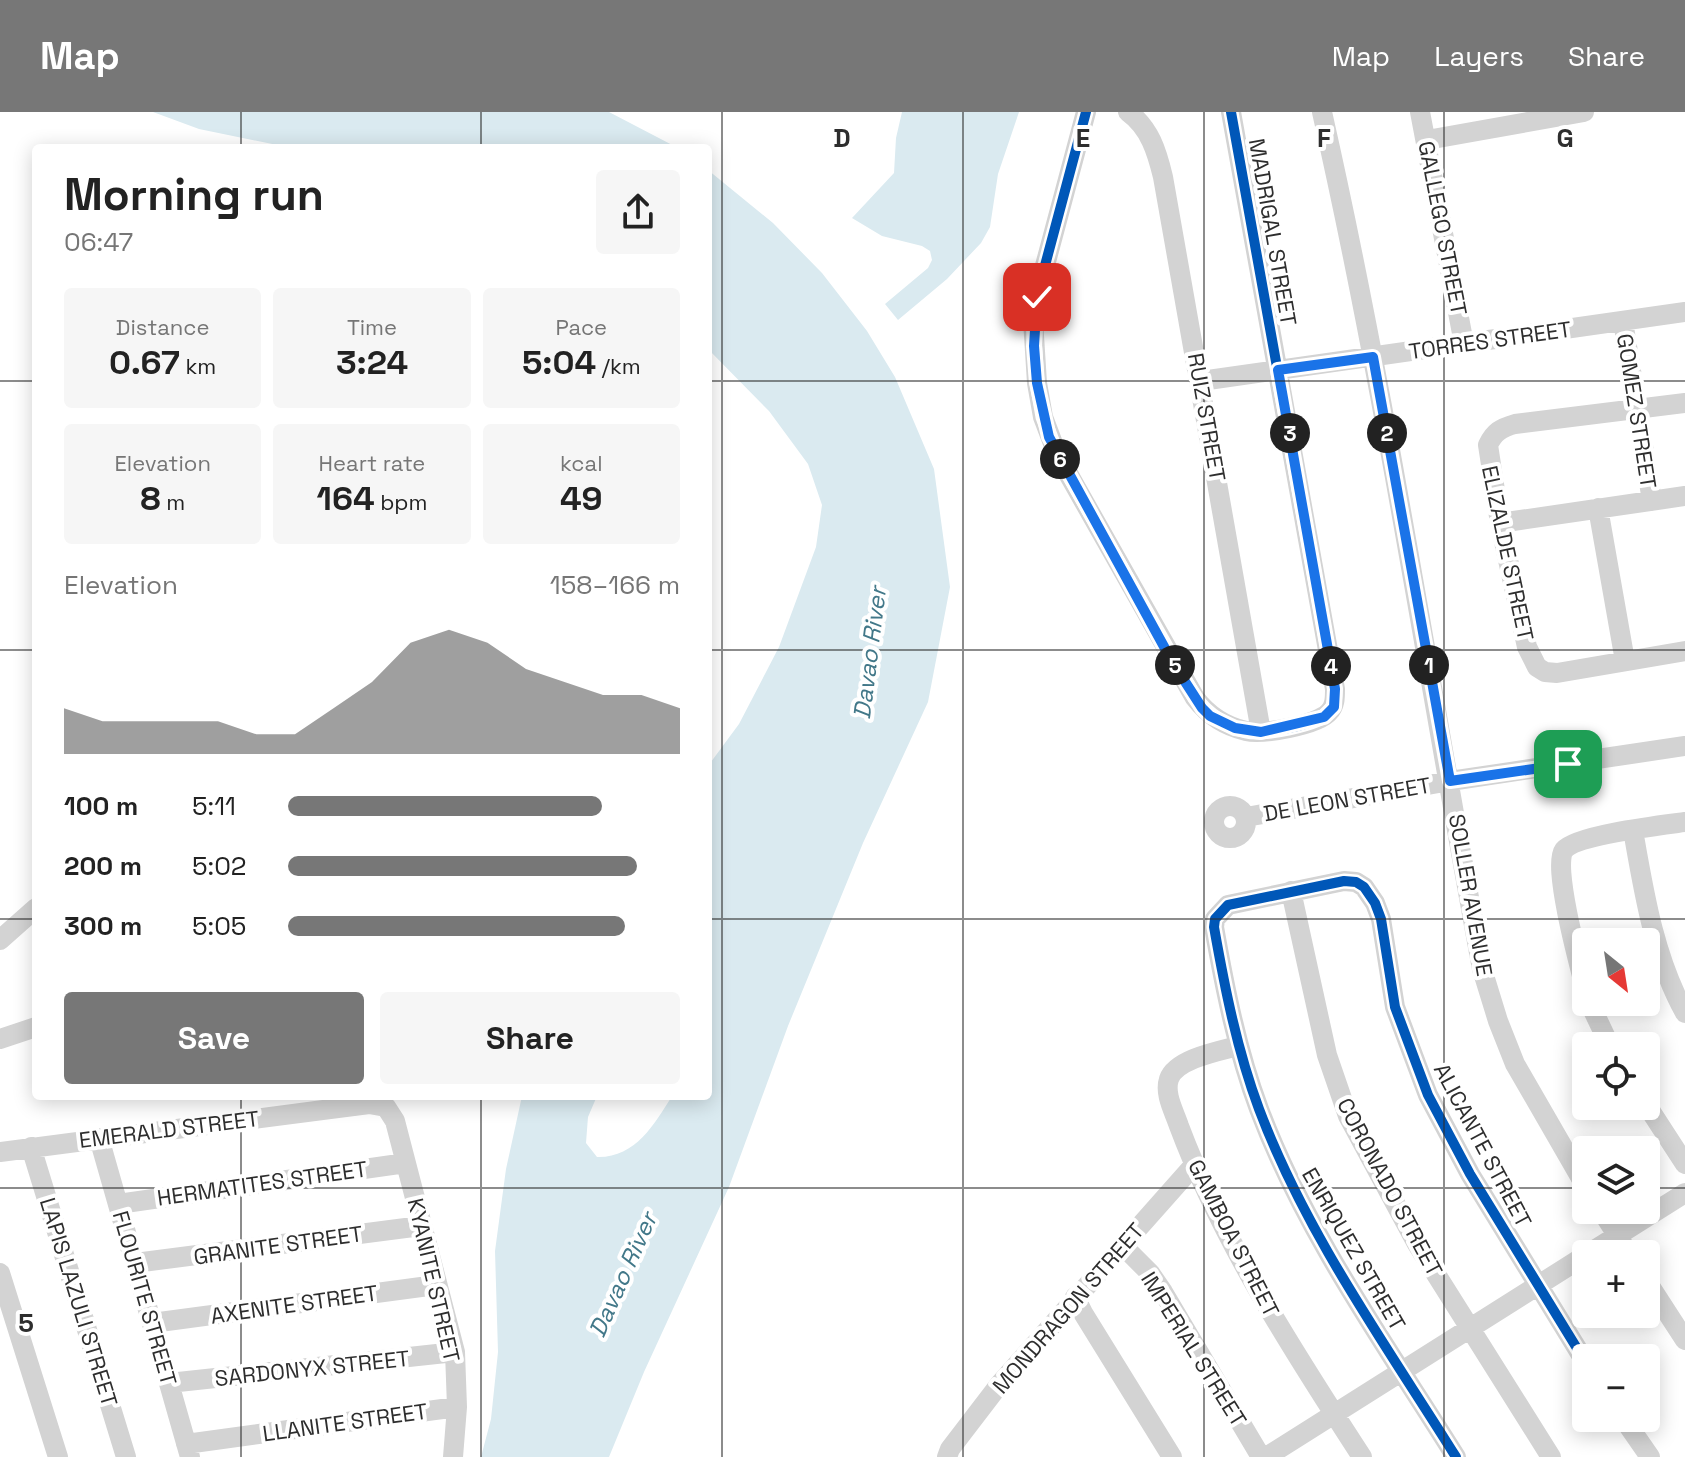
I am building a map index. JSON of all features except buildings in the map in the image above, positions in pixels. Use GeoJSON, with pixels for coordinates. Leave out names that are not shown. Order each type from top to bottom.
{"type":"FeatureCollection","features":[{"type":"Feature","properties":{"kind":"street"},"geometry":{"type":"LineString","coordinates":[[1086,112],[1033,320],[1037,383],[1046,427],[1057,454],[1195,698],[1210,716],[1222,723],[1249,732],[1261,732]]}},
{"type":"Feature","properties":{"kind":"street","name":"RUIZ STREET"},"geometry":{"type":"LineString","coordinates":[[1128,112],[1143,124],[1159,157],[1261,732]]}},
{"type":"Feature","properties":{"kind":"street","name":"MADRIGAL STREET"},"geometry":{"type":"LineString","coordinates":[[1231,112],[1335,697],[1334,707],[1324,717],[1261,732]]}},
{"type":"Feature","properties":{"kind":"street","name":"SOLLER AVENUE"},"geometry":{"type":"LineString","coordinates":[[1322,112],[1373,357],[1482,969],[1515,1064],[1572,1163]]}},
{"type":"Feature","properties":{"kind":"street","name":"GALLEGO STREET"},"geometry":{"type":"LineString","coordinates":[[1420,112],[1464,344]]}},
{"type":"Feature","properties":{"kind":"street"},"geometry":{"type":"LineString","coordinates":[[1427,140],[1498,120],[1577,113]]}},
{"type":"Feature","properties":{"kind":"street","name":"TORRES STREET"},"geometry":{"type":"LineString","coordinates":[[1201,381],[1685,312]]}},
{"type":"Feature","properties":{"kind":"street","name":"GOMEZ STREET"},"geometry":{"type":"LineString","coordinates":[[1623,321],[1652,501]]}},
{"type":"Feature","properties":{"kind":"street","name":"ELIZALDE STREET"},"geometry":{"type":"LineString","coordinates":[[1685,403],[1515,424],[1492,435],[1488,445],[1500,523],[1527,647],[1537,667],[1545,672],[1557,673],[1685,651]]}},
{"type":"Feature","properties":{"kind":"street"},"geometry":{"type":"LineString","coordinates":[[1500,523],[1685,496]]}},
{"type":"Feature","properties":{"kind":"street"},"geometry":{"type":"LineString","coordinates":[[1598,508],[1625,661]]}},
{"type":"Feature","properties":{"kind":"street","name":"DE LEON STREET"},"geometry":{"type":"LineString","coordinates":[[1246,817],[1450,781],[1685,746]]}},
{"type":"Feature","properties":{"kind":"street"},"geometry":{"type":"LineString","coordinates":[[1572,935],[1560,868],[1563,852],[1580,841],[1685,822]]}},
{"type":"Feature","properties":{"kind":"street"},"geometry":{"type":"LineString","coordinates":[[1633,830],[1649,919],[1674,992],[1685,1013]]}},
{"type":"Feature","properties":{"kind":"street","name":"ALICANTE STREET"},"geometry":{"type":"LineString","coordinates":[[1291,891],[1344,881],[1356,882],[1364,887],[1375,903],[1381,919],[1395,1007],[1428,1095],[1470,1174],[1575,1344]]}},
{"type":"Feature","properties":{"kind":"street","name":"ENRIQUEZ STREET"},"geometry":{"type":"LineString","coordinates":[[1291,891],[1240,901],[1221,911],[1215,919],[1214,927],[1238,1046],[1260,1111],[1287,1174],[1338,1268],[1456,1457]]}},
{"type":"Feature","properties":{"kind":"street","name":"CORONADO STREET"},"geometry":{"type":"LineString","coordinates":[[1291,891],[1327,1055],[1348,1116],[1417,1244],[1551,1457]]}},
{"type":"Feature","properties":{"kind":"street"},"geometry":{"type":"LineString","coordinates":[[0,940],[32,912]]}},
{"type":"Feature","properties":{"kind":"street"},"geometry":{"type":"LineString","coordinates":[[0,1039],[32,1028]]}},
{"type":"Feature","properties":{"kind":"street","name":"GAMBOA STREET"},"geometry":{"type":"LineString","coordinates":[[1238,1046],[1199,1057],[1177,1068],[1169,1077],[1167,1092],[1195,1164],[1248,1272],[1304,1369],[1362,1457]]}},
{"type":"Feature","properties":{"kind":"street","name":"EMERALD STREET"},"geometry":{"type":"LineString","coordinates":[[0,1152],[369,1104],[386,1107]]}},
{"type":"Feature","properties":{"kind":"street","name":"KYANITE STREET"},"geometry":{"type":"LineString","coordinates":[[386,1107],[395,1121],[455,1352],[457,1407],[453,1457]]}},
{"type":"Feature","properties":{"kind":"street"},"geometry":{"type":"LineString","coordinates":[[1656,1120],[1685,1164]]}},
{"type":"Feature","properties":{"kind":"street","name":"FLOURITE STREET"},"geometry":{"type":"LineString","coordinates":[[99,1138],[188,1451]]}},
{"type":"Feature","properties":{"kind":"street","name":"LAPIS LAZULI STREET"},"geometry":{"type":"LineString","coordinates":[[31,1147],[126,1457]]}},
{"type":"Feature","properties":{"kind":"street","name":"HERMATITES STREET"},"geometry":{"type":"LineString","coordinates":[[118,1204],[406,1163]]}},
{"type":"Feature","properties":{"kind":"street","name":"MONDRAGON STREET"},"geometry":{"type":"LineString","coordinates":[[947,1457],[999,1385],[1195,1164]]}},
{"type":"Feature","properties":{"kind":"street"},"geometry":{"type":"LineString","coordinates":[[1611,1240],[1685,1193]]}},
{"type":"Feature","properties":{"kind":"street"},"geometry":{"type":"LineString","coordinates":[[1610,1224],[1620,1240]]}},
{"type":"Feature","properties":{"kind":"street","name":"GRANITE STREET"},"geometry":{"type":"LineString","coordinates":[[135,1263],[421,1226]]}},
{"type":"Feature","properties":{"kind":"street","name":"IMPERIAL STREET"},"geometry":{"type":"LineString","coordinates":[[1122,1245],[1150,1273],[1163,1292],[1264,1457]]}},
{"type":"Feature","properties":{"kind":"street"},"geometry":{"type":"LineString","coordinates":[[1264,1457],[1572,1264]]}},
{"type":"Feature","properties":{"kind":"street"},"geometry":{"type":"LineString","coordinates":[[0,1273],[58,1457]]}},
{"type":"Feature","properties":{"kind":"street","name":"AXENITE STREET"},"geometry":{"type":"LineString","coordinates":[[152,1323],[436,1285]]}},
{"type":"Feature","properties":{"kind":"street"},"geometry":{"type":"LineString","coordinates":[[1075,1297],[1172,1457]]}},
{"type":"Feature","properties":{"kind":"street"},"geometry":{"type":"LineString","coordinates":[[1660,1302],[1685,1340]]}},
{"type":"Feature","properties":{"kind":"street","name":"SARDONYX STREET"},"geometry":{"type":"LineString","coordinates":[[169,1383],[455,1352]]}},
{"type":"Feature","properties":{"kind":"street","name":"LLANITE STREET"},"geometry":{"type":"LineString","coordinates":[[188,1451],[457,1407]]}},
{"type":"Feature","properties":{"kind":"street"},"geometry":{"type":"LineString","coordinates":[[1633,1432],[1650,1457]]}},
{"type":"Feature","properties":{"kind":"water"},"geometry":{"type":"Polygon","coordinates":[[[153,112],[609,112],[670,144],[272,144],[199,129],[153,112]]]}},
{"type":"Feature","properties":{"kind":"water"},"geometry":{"type":"Polygon","coordinates":[[[902,112],[1019,112],[998,174],[990,227],[981,243],[947,279],[898,320],[885,304],[928,268],[932,260],[930,251],[882,236],[852,218],[894,173],[896,138],[902,112]]]}},
{"type":"Feature","properties":{"kind":"water","name":"Davao River"},"geometry":{"type":"Polygon","coordinates":[[[712,173],[773,223],[822,273],[867,331],[895,377],[934,469],[950,587],[928,702],[863,843],[788,1026],[729,1187],[644,1372],[609,1457],[481,1457],[491,1419],[498,1352],[495,1251],[506,1169],[521,1100],[595,1100],[588,1117],[586,1143],[597,1157],[610,1156],[633,1146],[669,1100],[712,1100],[712,761],[739,724],[779,647],[816,547],[822,505],[808,464],[769,411],[712,353],[712,173]]]}},
{"type":"Feature","properties":{"kind":"cycle path"},"geometry":{"type":"LineString","coordinates":[[1086,112],[1033,320],[1037,383],[1043,417],[1057,454],[1195,698],[1205,710],[1224,723],[1246,731],[1264,732],[1302,725],[1323,717],[1332,707],[1335,689],[1231,112]]}},
{"type":"Feature","properties":{"kind":"cycle path"},"geometry":{"type":"LineString","coordinates":[[1456,1457],[1349,1288],[1278,1155],[1259,1109],[1232,1019],[1214,927],[1215,919],[1228,905],[1344,881],[1356,882],[1364,887],[1381,919],[1395,1007],[1428,1095],[1470,1174],[1574,1344]]}},
{"type":"Feature","properties":{"kind":"route"},"geometry":{"type":"LineString","coordinates":[[1037,297],[1033,320],[1037,383],[1049,437],[1173,663],[1210,716],[1235,728],[1261,732],[1314,721],[1324,717],[1334,707],[1335,689],[1278,370],[1373,357],[1450,781],[1568,764]]}}]}
